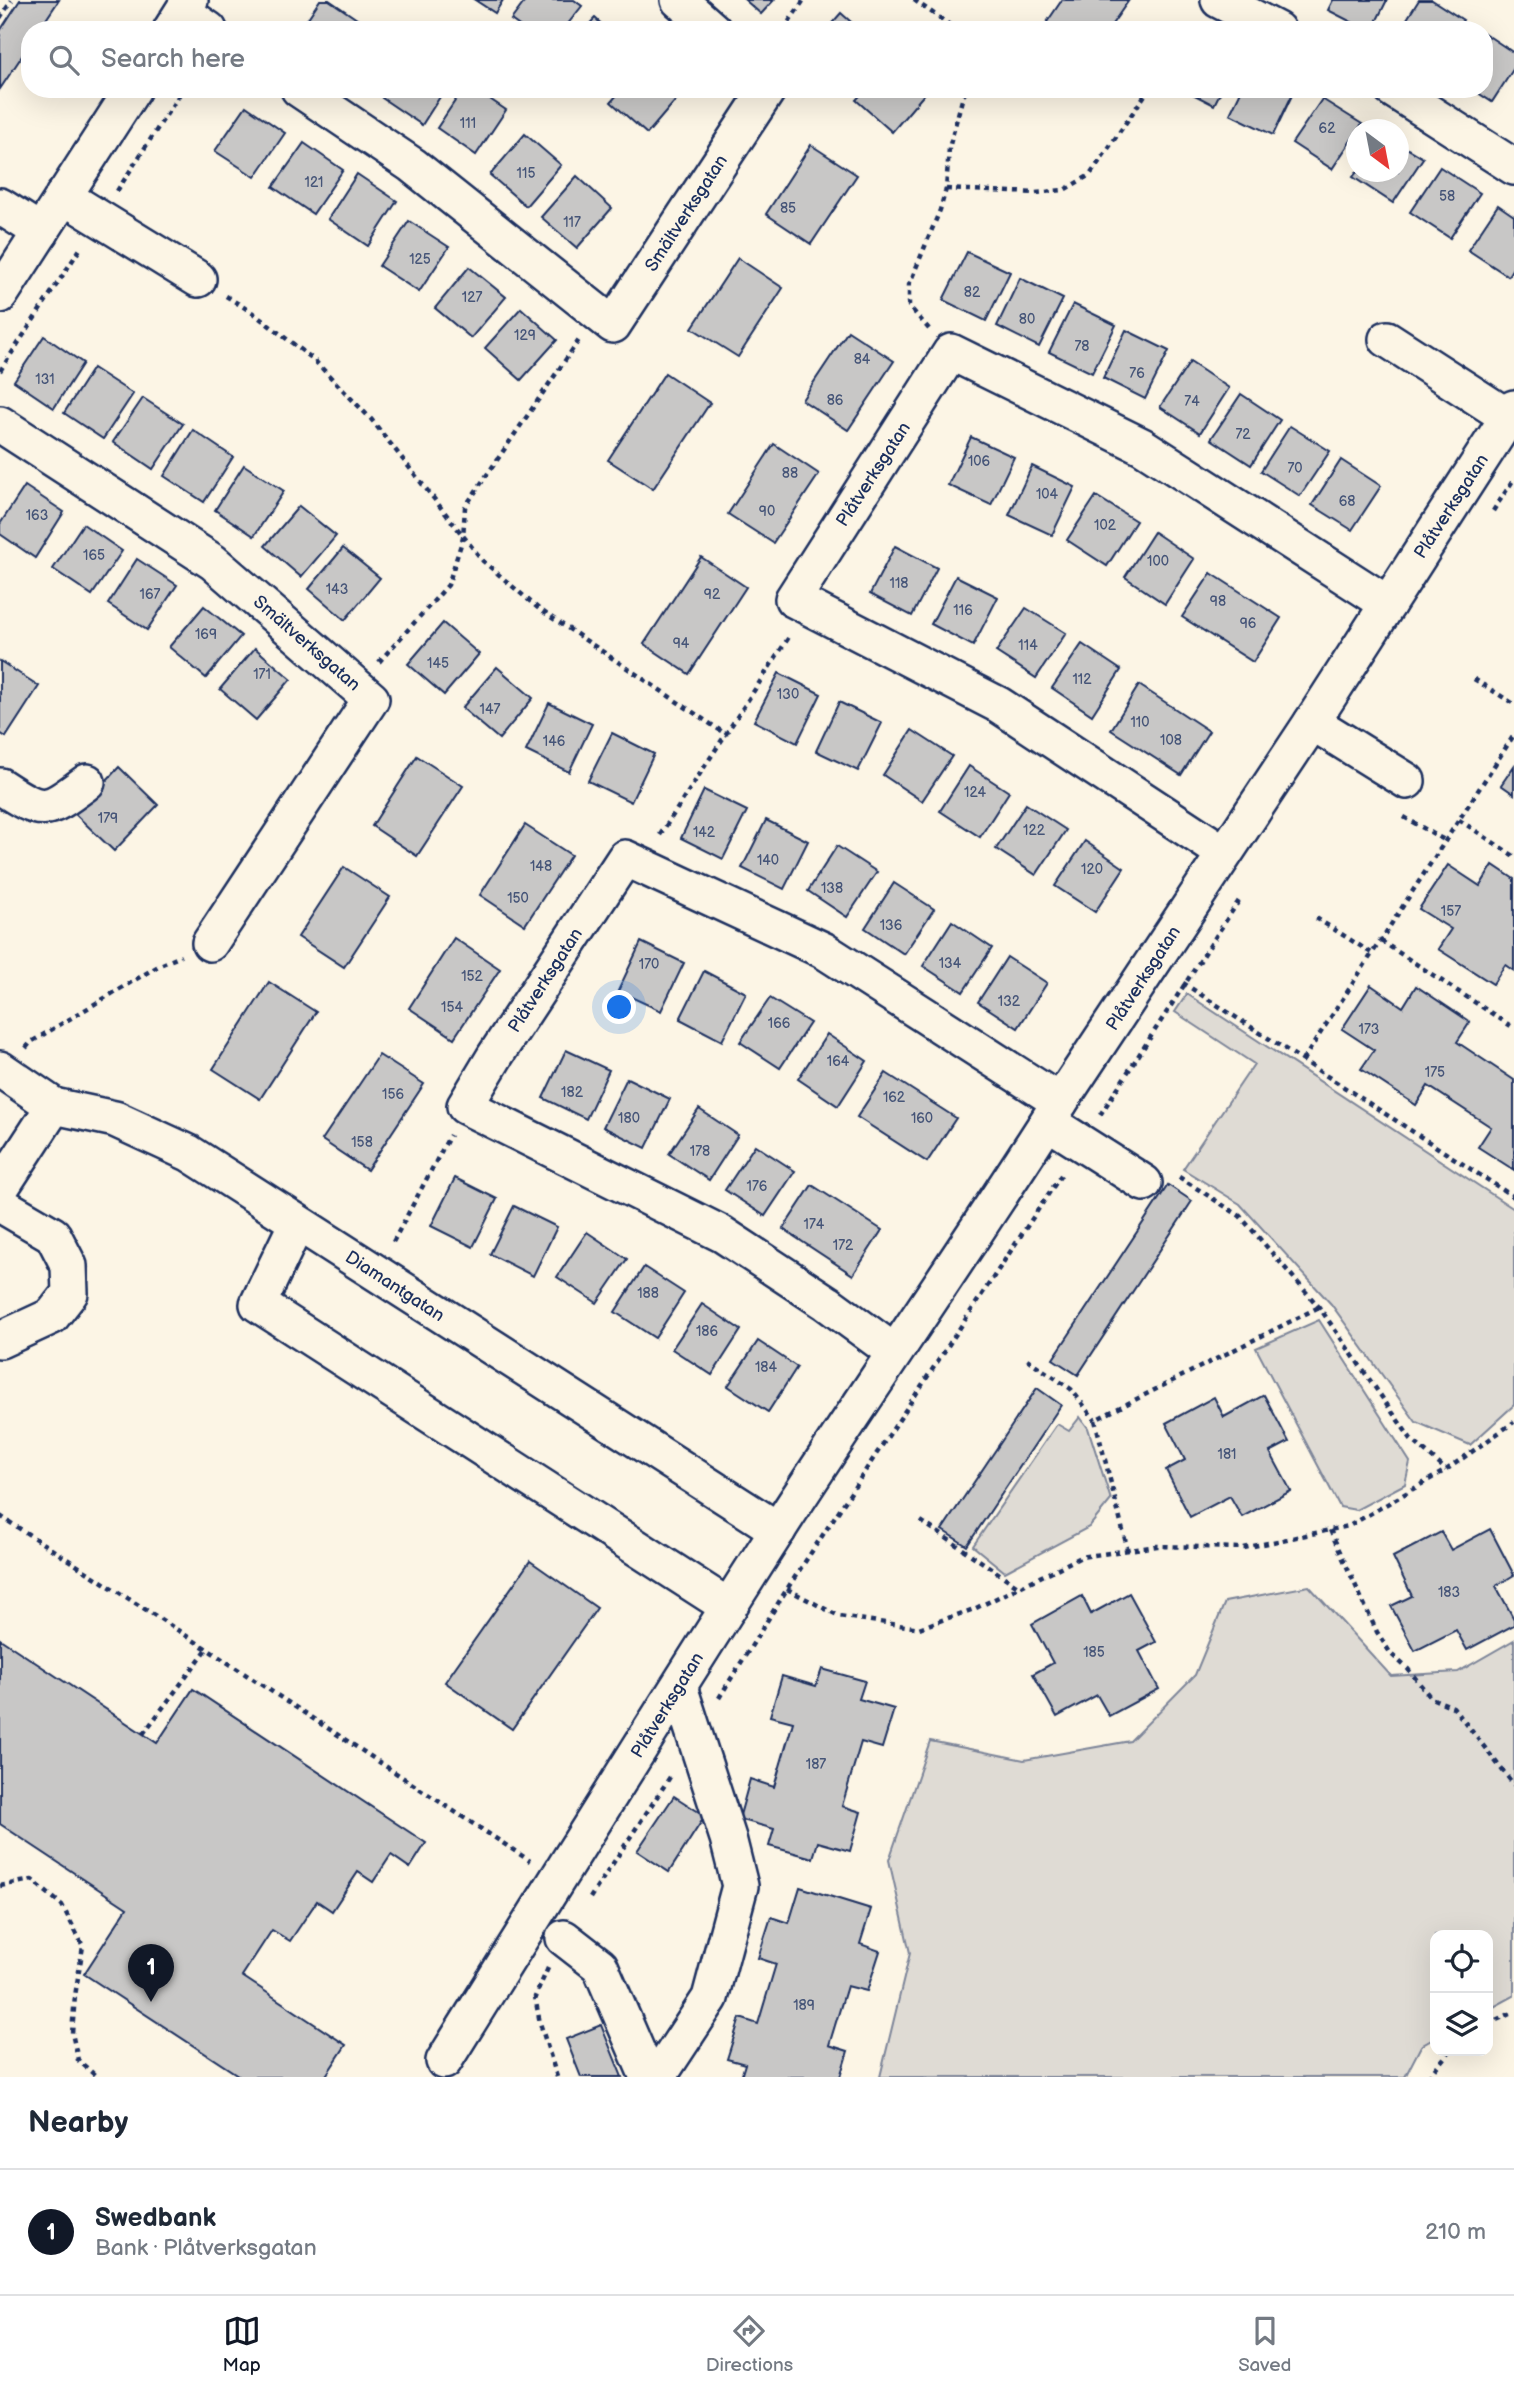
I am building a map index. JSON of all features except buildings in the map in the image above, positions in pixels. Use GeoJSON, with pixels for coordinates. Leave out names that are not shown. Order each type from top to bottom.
{"type":"FeatureCollection","features":[{"type":"Feature","properties":{"kind":"street"},"geometry":{"type":"LineString","coordinates":[[679,0],[703,21]]}},
{"type":"Feature","properties":{"kind":"street"},"geometry":{"type":"LineString","coordinates":[[1219,0],[1260,21]]}},
{"type":"Feature","properties":{"kind":"street"},"geometry":{"type":"LineString","coordinates":[[0,295],[127,98]]}},
{"type":"Feature","properties":{"kind":"street"},"geometry":{"type":"LineString","coordinates":[[313,98],[412,164],[596,312]]}},
{"type":"Feature","properties":{"kind":"street","name":"Smältverksgatan"},"geometry":{"type":"LineString","coordinates":[[596,312],[613,324],[762,98]]}},
{"type":"Feature","properties":{"kind":"street"},"geometry":{"type":"LineString","coordinates":[[1406,98],[1514,167]]}},
{"type":"Feature","properties":{"kind":"street"},"geometry":{"type":"LineString","coordinates":[[64,196],[198,279]]}},
{"type":"Feature","properties":{"kind":"street"},"geometry":{"type":"LineString","coordinates":[[0,206],[41,232]]}},
{"type":"Feature","properties":{"kind":"street"},"geometry":{"type":"LineString","coordinates":[[1387,339],[1511,412]]}},
{"type":"Feature","properties":{"kind":"street"},"geometry":{"type":"LineString","coordinates":[[951,352],[1142,446],[1388,604]]}},
{"type":"Feature","properties":{"kind":"street","name":"Plåtverksgatan"},"geometry":{"type":"LineString","coordinates":[[809,606],[793,599],[951,352]]}},
{"type":"Feature","properties":{"kind":"street","name":"Plåtverksgatan"},"geometry":{"type":"LineString","coordinates":[[444,2061],[778,1530],[1312,722],[1511,412]]}},
{"type":"Feature","properties":{"kind":"street","name":"Smältverksgatan"},"geometry":{"type":"LineString","coordinates":[[0,424],[213,562],[371,699],[210,943]]}},
{"type":"Feature","properties":{"kind":"street"},"geometry":{"type":"LineString","coordinates":[[809,606],[999,705],[1224,853]]}},
{"type":"Feature","properties":{"kind":"street"},"geometry":{"type":"LineString","coordinates":[[1312,722],[1407,781]]}},
{"type":"Feature","properties":{"kind":"street"},"geometry":{"type":"LineString","coordinates":[[0,786],[29,805],[46,808],[62,801],[87,782]]}},
{"type":"Feature","properties":{"kind":"street","name":"Plåtverksgatan"},"geometry":{"type":"LineString","coordinates":[[465,1106],[625,858],[640,865]]}},
{"type":"Feature","properties":{"kind":"street"},"geometry":{"type":"LineString","coordinates":[[640,865],[823,950],[1054,1112],[1083,1142],[1156,1177]]}},
{"type":"Feature","properties":{"kind":"street","name":"Diamantgatan"},"geometry":{"type":"LineString","coordinates":[[3,1070],[54,1106],[115,1119],[189,1153],[778,1530]]}},
{"type":"Feature","properties":{"kind":"street"},"geometry":{"type":"LineString","coordinates":[[0,1189],[54,1106]]}},
{"type":"Feature","properties":{"kind":"street"},"geometry":{"type":"LineString","coordinates":[[465,1106],[722,1234],[827,1303],[894,1352]]}},
{"type":"Feature","properties":{"kind":"street"},"geometry":{"type":"LineString","coordinates":[[0,1204],[53,1235],[69,1266],[70,1293],[52,1316],[0,1340]]}},
{"type":"Feature","properties":{"kind":"street"},"geometry":{"type":"LineString","coordinates":[[297,1223],[258,1304],[729,1607]]}},
{"type":"Feature","properties":{"kind":"street"},"geometry":{"type":"LineString","coordinates":[[657,2077],[710,1998],[740,1886],[728,1838],[679,1687]]}},
{"type":"Feature","properties":{"kind":"street"},"geometry":{"type":"LineString","coordinates":[[564,1938],[600,1966],[648,2077]]}},
{"type":"Feature","properties":{"kind":"path"},"geometry":{"type":"LineString","coordinates":[[0,18],[12,0]]}},
{"type":"Feature","properties":{"kind":"path"},"geometry":{"type":"LineString","coordinates":[[789,21],[804,0]]}},
{"type":"Feature","properties":{"kind":"path"},"geometry":{"type":"LineString","coordinates":[[914,0],[944,21]]}},
{"type":"Feature","properties":{"kind":"path"},"geometry":{"type":"LineString","coordinates":[[951,352],[909,306],[909,285],[946,189],[948,148],[962,98]]}},
{"type":"Feature","properties":{"kind":"path"},"geometry":{"type":"LineString","coordinates":[[946,189],[1035,193],[1064,190],[1090,175],[1143,98]]}},
{"type":"Feature","properties":{"kind":"path"},"geometry":{"type":"LineString","coordinates":[[198,279],[253,313],[313,359],[371,419],[483,561],[539,609],[727,735]]}},
{"type":"Feature","properties":{"kind":"path"},"geometry":{"type":"LineString","coordinates":[[359,688],[369,673],[448,585],[463,538],[465,507],[596,312]]}},
{"type":"Feature","properties":{"kind":"path"},"geometry":{"type":"LineString","coordinates":[[1492,513],[1514,479]]}},
{"type":"Feature","properties":{"kind":"path"},"geometry":{"type":"LineString","coordinates":[[640,865],[809,606]]}},
{"type":"Feature","properties":{"kind":"path"},"geometry":{"type":"LineString","coordinates":[[1474,679],[1514,704]]}},
{"type":"Feature","properties":{"kind":"path"},"geometry":{"type":"LineString","coordinates":[[1303,1060],[1514,735]]}},
{"type":"Feature","properties":{"kind":"path"},"geometry":{"type":"LineString","coordinates":[[1400,814],[1446,841]]}},
{"type":"Feature","properties":{"kind":"path"},"geometry":{"type":"LineString","coordinates":[[1459,820],[1514,856]]}},
{"type":"Feature","properties":{"kind":"path"},"geometry":{"type":"LineString","coordinates":[[557,2077],[535,1997],[564,1938],[695,1737],[787,1589],[1246,891]]}},
{"type":"Feature","properties":{"kind":"path"},"geometry":{"type":"LineString","coordinates":[[1315,918],[1373,954]]}},
{"type":"Feature","properties":{"kind":"path"},"geometry":{"type":"LineString","coordinates":[[1381,941],[1514,1028]]}},
{"type":"Feature","properties":{"kind":"path"},"geometry":{"type":"LineString","coordinates":[[3,1070],[31,1042],[160,965],[210,943]]}},
{"type":"Feature","properties":{"kind":"path"},"geometry":{"type":"LineString","coordinates":[[1150,967],[1185,984],[1514,1197]]}},
{"type":"Feature","properties":{"kind":"path"},"geometry":{"type":"LineString","coordinates":[[376,1274],[465,1106]]}},
{"type":"Feature","properties":{"kind":"path"},"geometry":{"type":"LineString","coordinates":[[1156,1177],[1240,1216],[1319,1307],[1411,1439],[1446,1470]]}},
{"type":"Feature","properties":{"kind":"path"},"geometry":{"type":"LineString","coordinates":[[1095,1420],[1319,1307]]}},
{"type":"Feature","properties":{"kind":"path"},"geometry":{"type":"LineString","coordinates":[[1027,1359],[1071,1389],[1095,1420],[1128,1550]]}},
{"type":"Feature","properties":{"kind":"path"},"geometry":{"type":"LineString","coordinates":[[757,1564],[787,1589],[839,1616],[919,1628],[974,1609],[1081,1557],[1157,1546],[1244,1548],[1349,1527],[1446,1470],[1514,1422]]}},
{"type":"Feature","properties":{"kind":"path"},"geometry":{"type":"LineString","coordinates":[[0,1516],[590,1899]]}},
{"type":"Feature","properties":{"kind":"path"},"geometry":{"type":"LineString","coordinates":[[921,1521],[1019,1587]]}},
{"type":"Feature","properties":{"kind":"path"},"geometry":{"type":"LineString","coordinates":[[1330,1530],[1377,1632],[1391,1654],[1408,1669],[1432,1698],[1454,1707],[1514,1785]]}},
{"type":"Feature","properties":{"kind":"path"},"geometry":{"type":"LineString","coordinates":[[143,1734],[207,1648]]}},
{"type":"Feature","properties":{"kind":"path"},"geometry":{"type":"LineString","coordinates":[[0,1886],[32,1880],[62,1905],[83,1946],[72,2033],[78,2060],[97,2077]]}},
{"type":"Feature","properties":{"kind":"path"},"geometry":{"type":"LineString","coordinates":[[1493,2022],[1514,2012]]}},
{"type":"Feature","properties":{"kind":"path"},"geometry":{"type":"LineString","coordinates":[[1428,2077],[1446,2056]]}},
{"type":"Feature","properties":{"kind":"shaded area"},"geometry":{"type":"Polygon","coordinates":[[[1187,994],[1514,1209],[1514,1405],[1470,1445],[1416,1422],[1331,1304],[1240,1204],[1183,1169],[1254,1064],[1175,1012],[1187,994]]]}},
{"type":"Feature","properties":{"kind":"shaded area"},"geometry":{"type":"Polygon","coordinates":[[[1319,1320],[1410,1462],[1405,1484],[1356,1510],[1340,1507],[1256,1348],[1319,1320]]]}},
{"type":"Feature","properties":{"kind":"shaded area"},"geometry":{"type":"Polygon","coordinates":[[[1080,1417],[1088,1428],[1111,1500],[1089,1527],[1005,1572],[973,1546],[1057,1424],[1069,1431],[1080,1417]]]}},
{"type":"Feature","properties":{"kind":"shaded area"},"geometry":{"type":"Polygon","coordinates":[[[1309,1586],[1391,1676],[1458,1672],[1514,1640],[1514,1996],[1493,2007],[1493,1930],[1430,1930],[1430,2041],[1421,2046],[1405,2077],[880,2077],[910,1953],[889,1860],[930,1741],[1024,1760],[1130,1741],[1195,1675],[1225,1602],[1309,1586]]]}},
{"type":"Feature","properties":{"kind":"place","name":"Swedbank"},"geometry":{"type":"Point","coordinates":[151,2002]}}]}
